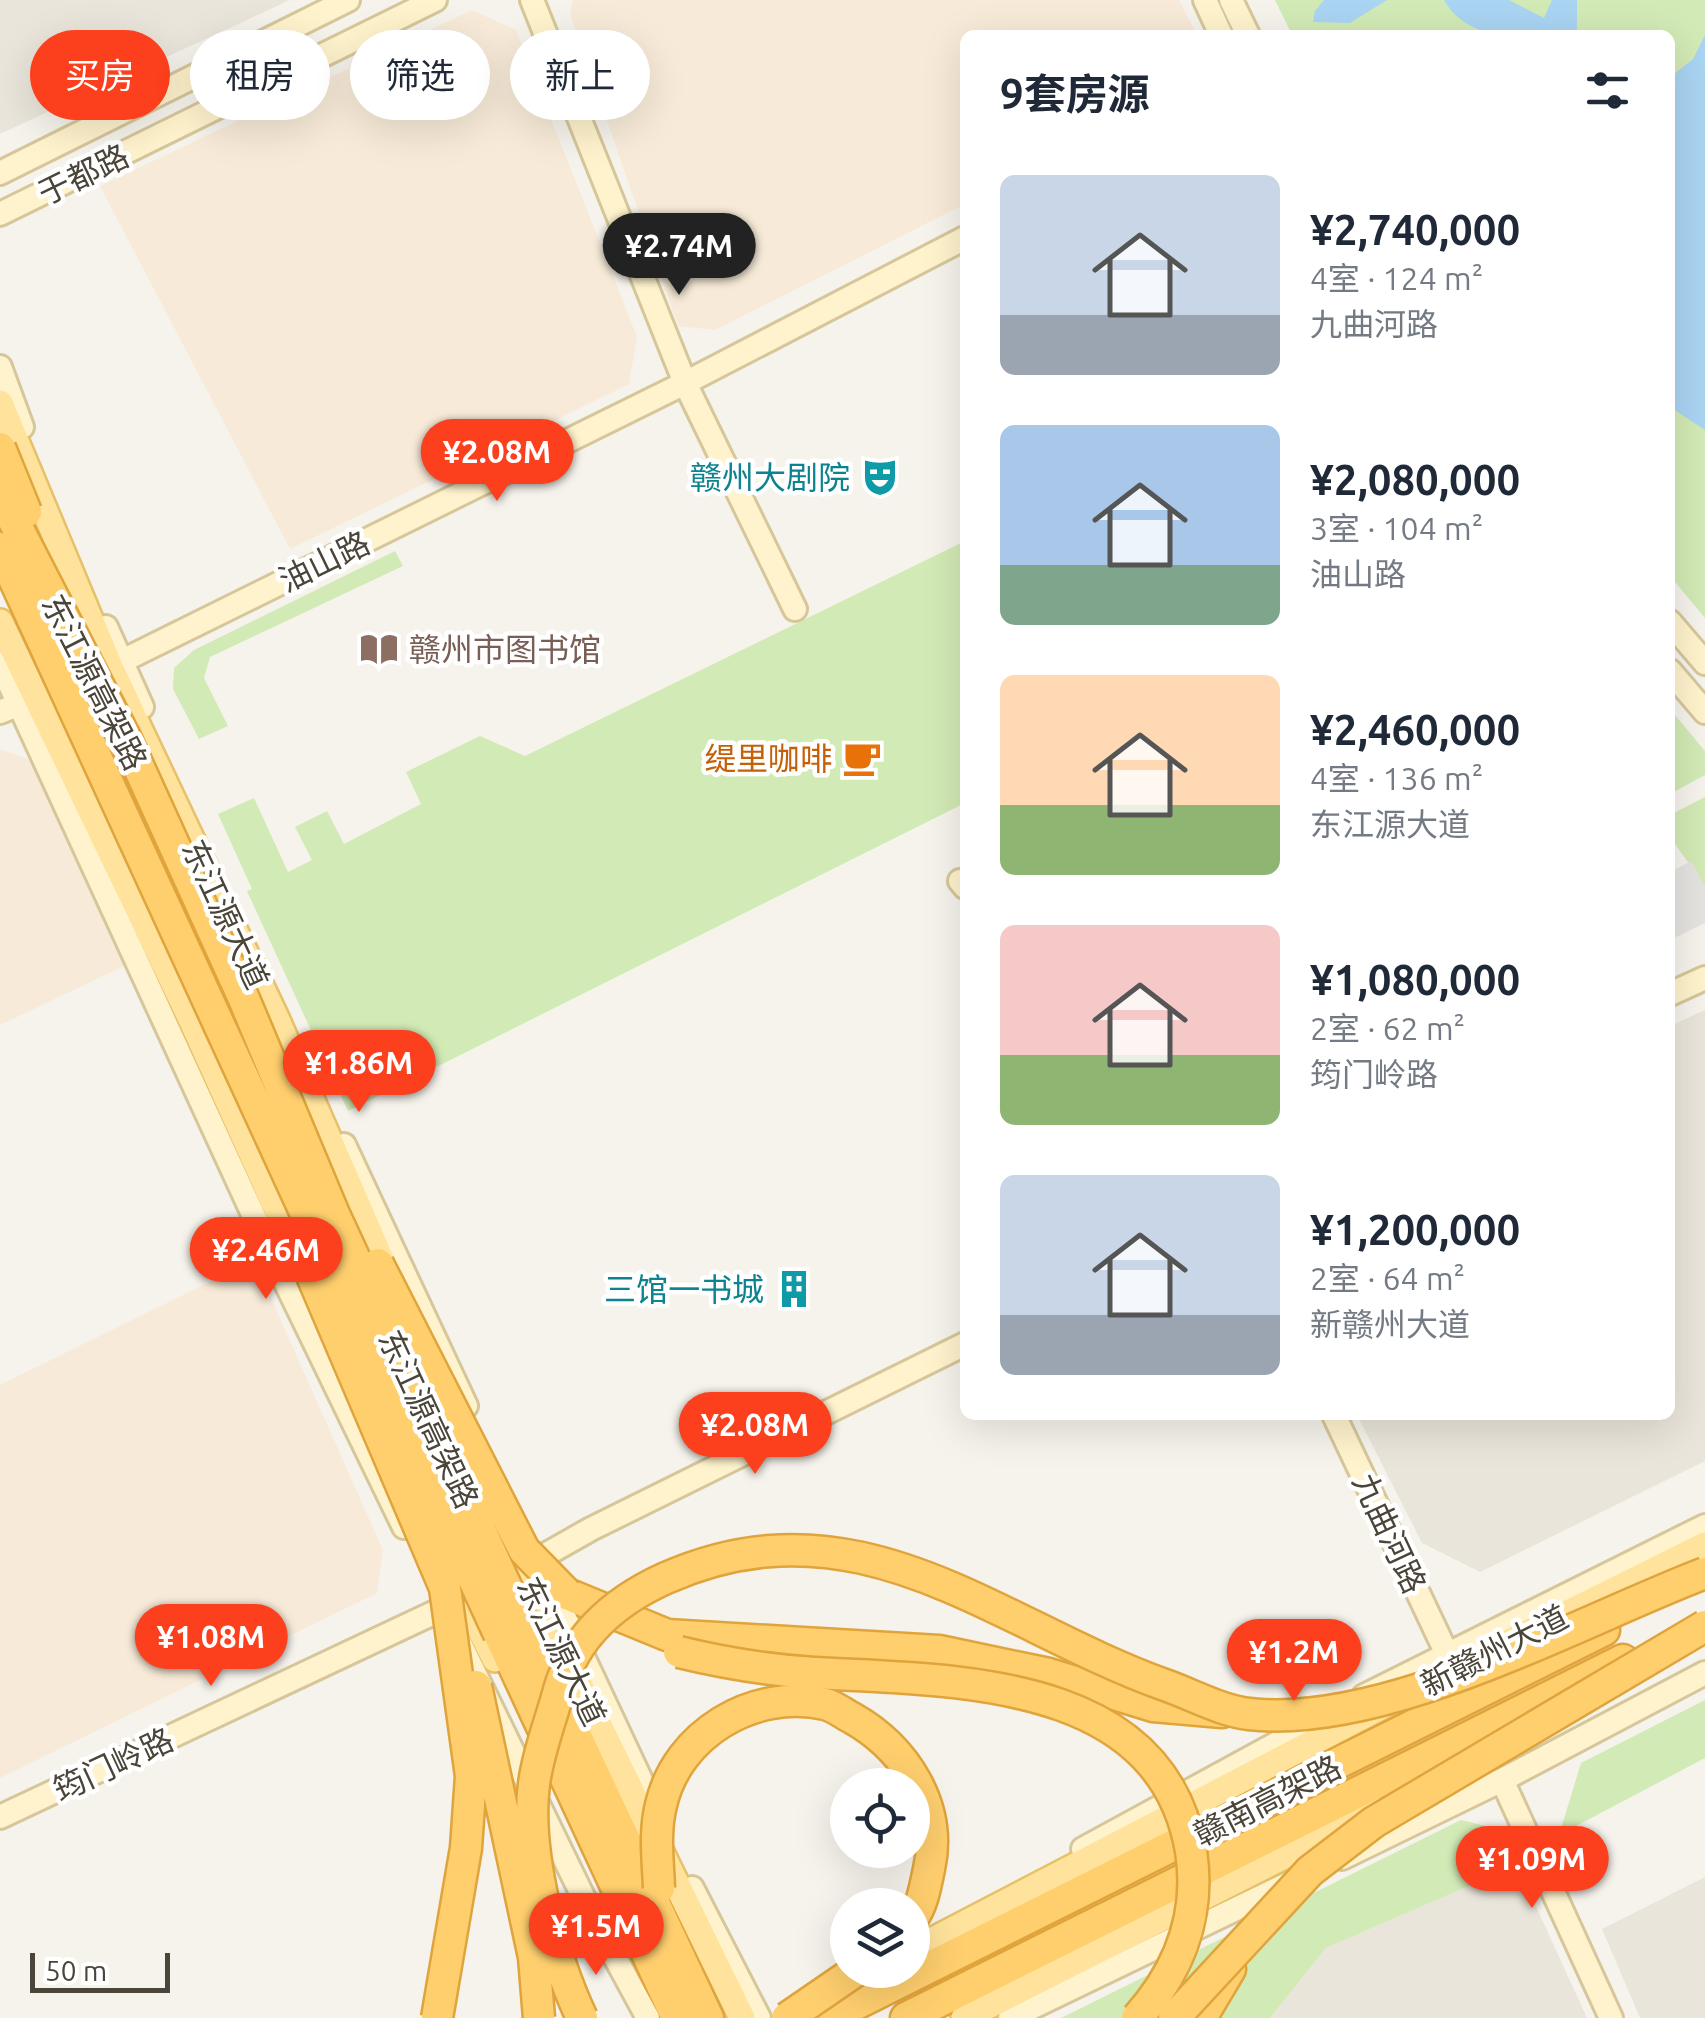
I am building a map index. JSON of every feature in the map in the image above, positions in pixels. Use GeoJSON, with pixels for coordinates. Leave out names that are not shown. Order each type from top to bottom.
{"type":"FeatureCollection","features":[{"type":"Feature","properties":{"kind":"highway"},"geometry":{"type":"LineString","coordinates":[[0,448],[126,739]]}},
{"type":"Feature","properties":{"kind":"highway","name":"东江源高架路"},"geometry":{"type":"LineString","coordinates":[[0,494],[126,739],[244,999],[334,1214],[614,1824],[708,2018]]}},
{"type":"Feature","properties":{"kind":"highway","name":"东江源高架路"},"geometry":{"type":"LineString","coordinates":[[0,548],[677,2018]]}},
{"type":"Feature","properties":{"kind":"highway"},"geometry":{"type":"LineString","coordinates":[[0,578],[100,760]]}},
{"type":"Feature","properties":{"kind":"highway"},"geometry":{"type":"LineString","coordinates":[[244,999],[524,1550],[567,1594],[635,1636],[679,1652],[734,1665],[917,1676],[990,1686],[1092,1715],[1136,1747],[1177,1806],[1192,1861],[1191,1920],[1178,1959],[1161,1991],[1137,2018]]}},
{"type":"Feature","properties":{"kind":"highway"},"geometry":{"type":"LineString","coordinates":[[213,1006],[296,1238],[444,1598],[491,1746],[534,1957],[539,2018]]}},
{"type":"Feature","properties":{"kind":"highway"},"geometry":{"type":"LineString","coordinates":[[582,2018],[550,1922],[534,1831],[534,1784],[570,1662],[585,1634],[634,1592],[680,1572],[741,1554],[811,1551],[887,1562],[954,1585],[1120,1667],[1245,1714]]}},
{"type":"Feature","properties":{"kind":"highway"},"geometry":{"type":"LineString","coordinates":[[567,1594],[667,1635],[938,1651],[1050,1674],[1153,1706],[1245,1714],[1324,1715],[1435,1685],[1705,1576]]}},
{"type":"Feature","properties":{"kind":"highway","name":"赣南高架路"},"geometry":{"type":"LineString","coordinates":[[828,2018],[1705,1576]]}},
{"type":"Feature","properties":{"kind":"highway"},"geometry":{"type":"LineString","coordinates":[[437,2018],[466,1848],[471,1776],[444,1598]]}},
{"type":"Feature","properties":{"kind":"highway"},"geometry":{"type":"LineString","coordinates":[[1174,2018],[1310,1871],[1374,1822],[1705,1623]]}},
{"type":"Feature","properties":{"kind":"highway","name":"赣南高架路"},"geometry":{"type":"LineString","coordinates":[[906,2018],[1705,1623]]}},
{"type":"Feature","properties":{"kind":"highway"},"geometry":{"type":"LineString","coordinates":[[708,2018],[660,1888],[656,1834],[674,1770],[704,1733],[740,1710],[791,1703],[827,1704],[896,1749],[918,1784],[931,1819],[932,1855],[925,1888]]}},
{"type":"Feature","properties":{"kind":"highway"},"geometry":{"type":"LineString","coordinates":[[1201,2018],[1253,1936]]}},
{"type":"Feature","properties":{"kind":"highway"},"geometry":{"type":"LineString","coordinates":[[787,2018],[831,1988]]}},
{"type":"Feature","properties":{"kind":"main road","name":"东江源大道"},"geometry":{"type":"LineString","coordinates":[[0,403],[277,1020],[742,2018]]}},
{"type":"Feature","properties":{"kind":"main road","name":"东江源大道"},"geometry":{"type":"LineString","coordinates":[[0,622],[19,704],[577,1824],[669,2018]]}},
{"type":"Feature","properties":{"kind":"main road","name":"新赣州大道"},"geometry":{"type":"LineString","coordinates":[[930,1942],[1425,1684],[1705,1544]]}},
{"type":"Feature","properties":{"kind":"main road"},"geometry":{"type":"LineString","coordinates":[[964,2018],[1705,1643]]}},
{"type":"Feature","properties":{"kind":"main road"},"geometry":{"type":"LineString","coordinates":[[770,2018],[834,1988]]}},
{"type":"Feature","properties":{"kind":"street"},"geometry":{"type":"LineString","coordinates":[[0,174],[348,0]]}},
{"type":"Feature","properties":{"kind":"street","name":"于都路"},"geometry":{"type":"LineString","coordinates":[[0,214],[435,0]]}},
{"type":"Feature","properties":{"kind":"street"},"geometry":{"type":"LineString","coordinates":[[532,0],[685,382],[795,609]]}},
{"type":"Feature","properties":{"kind":"street"},"geometry":{"type":"LineString","coordinates":[[1205,0],[1219,30]]}},
{"type":"Feature","properties":{"kind":"street"},"geometry":{"type":"LineString","coordinates":[[1231,0],[1246,30]]}},
{"type":"Feature","properties":{"kind":"street","name":"油山路"},"geometry":{"type":"LineString","coordinates":[[19,704],[115,663],[685,382],[960,241]]}},
{"type":"Feature","properties":{"kind":"street"},"geometry":{"type":"LineString","coordinates":[[0,367],[115,663]]}},
{"type":"Feature","properties":{"kind":"street"},"geometry":{"type":"LineString","coordinates":[[1675,628],[1705,663]]}},
{"type":"Feature","properties":{"kind":"street"},"geometry":{"type":"LineString","coordinates":[[0,664],[263,1236],[444,1598],[591,1913],[648,2018]]}},
{"type":"Feature","properties":{"kind":"street"},"geometry":{"type":"LineString","coordinates":[[1675,677],[1705,712]]}},
{"type":"Feature","properties":{"kind":"street"},"geometry":{"type":"LineString","coordinates":[[1675,992],[1705,978]]}},
{"type":"Feature","properties":{"kind":"street"},"geometry":{"type":"LineString","coordinates":[[758,2018],[529,1563],[960,1347]]}},
{"type":"Feature","properties":{"kind":"street","name":"九曲河路"},"geometry":{"type":"LineString","coordinates":[[1336,1420],[1446,1652]]}},
{"type":"Feature","properties":{"kind":"street"},"geometry":{"type":"LineString","coordinates":[[930,1931],[1446,1652],[1705,1526]]}},
{"type":"Feature","properties":{"kind":"street","name":"筠门岭路"},"geometry":{"type":"LineString","coordinates":[[0,1817],[444,1598]]}},
{"type":"Feature","properties":{"kind":"street"},"geometry":{"type":"LineString","coordinates":[[1010,2018],[1502,1780],[1705,1673]]}},
{"type":"Feature","properties":{"kind":"street"},"geometry":{"type":"LineString","coordinates":[[1502,1780],[1611,2018]]}},
{"type":"Feature","properties":{"kind":"street"},"geometry":{"type":"LineString","coordinates":[[770,2018],[830,1985]]}},
{"type":"Feature","properties":{"kind":"shaded area"},"geometry":{"type":"Polygon","coordinates":[[[0,0],[290,0],[225,30],[190,30],[190,46],[170,55],[170,30],[30,30],[30,120],[0,134],[0,0]]]}},
{"type":"Feature","properties":{"kind":"shaded area"},"geometry":{"type":"Polygon","coordinates":[[[573,0],[1179,0],[1194,30],[960,30],[960,207],[715,330],[678,326],[607,120],[650,120],[650,30],[576,30],[570,14],[573,0]]]}},
{"type":"Feature","properties":{"kind":"shaded area"},"geometry":{"type":"Polygon","coordinates":[[[472,10],[516,30],[510,30],[510,120],[551,120],[637,337],[629,384],[290,549],[100,186],[240,120],[330,120],[330,77],[350,68],[350,120],[490,120],[490,30],[430,30],[472,10]]]}},
{"type":"Feature","properties":{"kind":"shaded area"},"geometry":{"type":"Polygon","coordinates":[[[0,749],[30,760],[126,965],[0,1025],[0,749]]]}},
{"type":"Feature","properties":{"kind":"shaded area"},"geometry":{"type":"Polygon","coordinates":[[[1691,861],[1705,886],[1705,923],[1675,938],[1675,869],[1691,861]]]}},
{"type":"Feature","properties":{"kind":"shaded area"},"geometry":{"type":"Polygon","coordinates":[[[1705,1010],[1705,1461],[1480,1572],[1422,1543],[1360,1420],[1675,1420],[1675,1024],[1705,1010]]]}},
{"type":"Feature","properties":{"kind":"shaded area"},"geometry":{"type":"Polygon","coordinates":[[[254,1260],[383,1550],[377,1593],[0,1778],[0,1385],[254,1260]]]}},
{"type":"Feature","properties":{"kind":"shaded area"},"geometry":{"type":"Polygon","coordinates":[[[1517,1865],[1587,2018],[1270,2018],[1326,1948],[1517,1865]]]}},
{"type":"Feature","properties":{"kind":"shaded area"},"geometry":{"type":"Polygon","coordinates":[[[1705,1877],[1705,2018],[1640,2018],[1602,1929],[1705,1877]]]}},
{"type":"Feature","properties":{"kind":"green space"},"geometry":{"type":"Polygon","coordinates":[[[1275,0],[1705,0],[1705,618],[1675,582],[1675,30],[1290,30],[1275,0]]]}},
{"type":"Feature","properties":{"kind":"green space"},"geometry":{"type":"Polygon","coordinates":[[[960,543],[960,805],[348,1111],[247,891],[252,889],[218,814],[254,798],[288,872],[312,860],[295,827],[327,811],[344,844],[421,804],[406,772],[480,736],[525,756],[960,543]]]}},
{"type":"Feature","properties":{"kind":"green space"},"geometry":{"type":"Polygon","coordinates":[[[395,551],[403,566],[210,657],[204,678],[228,726],[199,739],[173,689],[174,668],[194,650],[395,551]]]}},
{"type":"Feature","properties":{"kind":"green space"},"geometry":{"type":"Polygon","coordinates":[[[1675,715],[1705,751],[1705,775],[1675,791],[1675,715]]]}},
{"type":"Feature","properties":{"kind":"green space"},"geometry":{"type":"Polygon","coordinates":[[[1705,797],[1705,886],[1675,844],[1675,812],[1705,797]]]}},
{"type":"Feature","properties":{"kind":"green space"},"geometry":{"type":"Polygon","coordinates":[[[1705,1700],[1705,1758],[1559,1835],[1581,1763],[1705,1700]]]}},
{"type":"Feature","properties":{"kind":"green space"},"geometry":{"type":"Polygon","coordinates":[[[1461,1820],[1501,1830],[1517,1865],[1326,1948],[1270,2018],[1061,2018],[1461,1820]]]}},
{"type":"Feature","properties":{"kind":"water"},"geometry":{"type":"Polygon","coordinates":[[[1324,0],[1387,0],[1350,23],[1313,22],[1315,11],[1324,0]]]}},
{"type":"Feature","properties":{"kind":"water"},"geometry":{"type":"Polygon","coordinates":[[[1444,0],[1509,0],[1544,18],[1552,0],[1577,0],[1577,30],[1481,30],[1456,15],[1444,0]]]}},
{"type":"Feature","properties":{"kind":"water"},"geometry":{"type":"Polygon","coordinates":[[[1705,35],[1705,430],[1675,410],[1675,73],[1693,59],[1705,35]]]}},
{"type":"Feature","properties":{"kind":"place","name":"赣州大剧院"},"geometry":{"type":"Point","coordinates":[880,477]}},
{"type":"Feature","properties":{"kind":"place","name":"赣州市图书馆"},"geometry":{"type":"Point","coordinates":[379,649]}},
{"type":"Feature","properties":{"kind":"place","name":"缇里咖啡"},"geometry":{"type":"Point","coordinates":[862,758]}},
{"type":"Feature","properties":{"kind":"place","name":"三馆一书城"},"geometry":{"type":"Point","coordinates":[794,1289]}}]}
